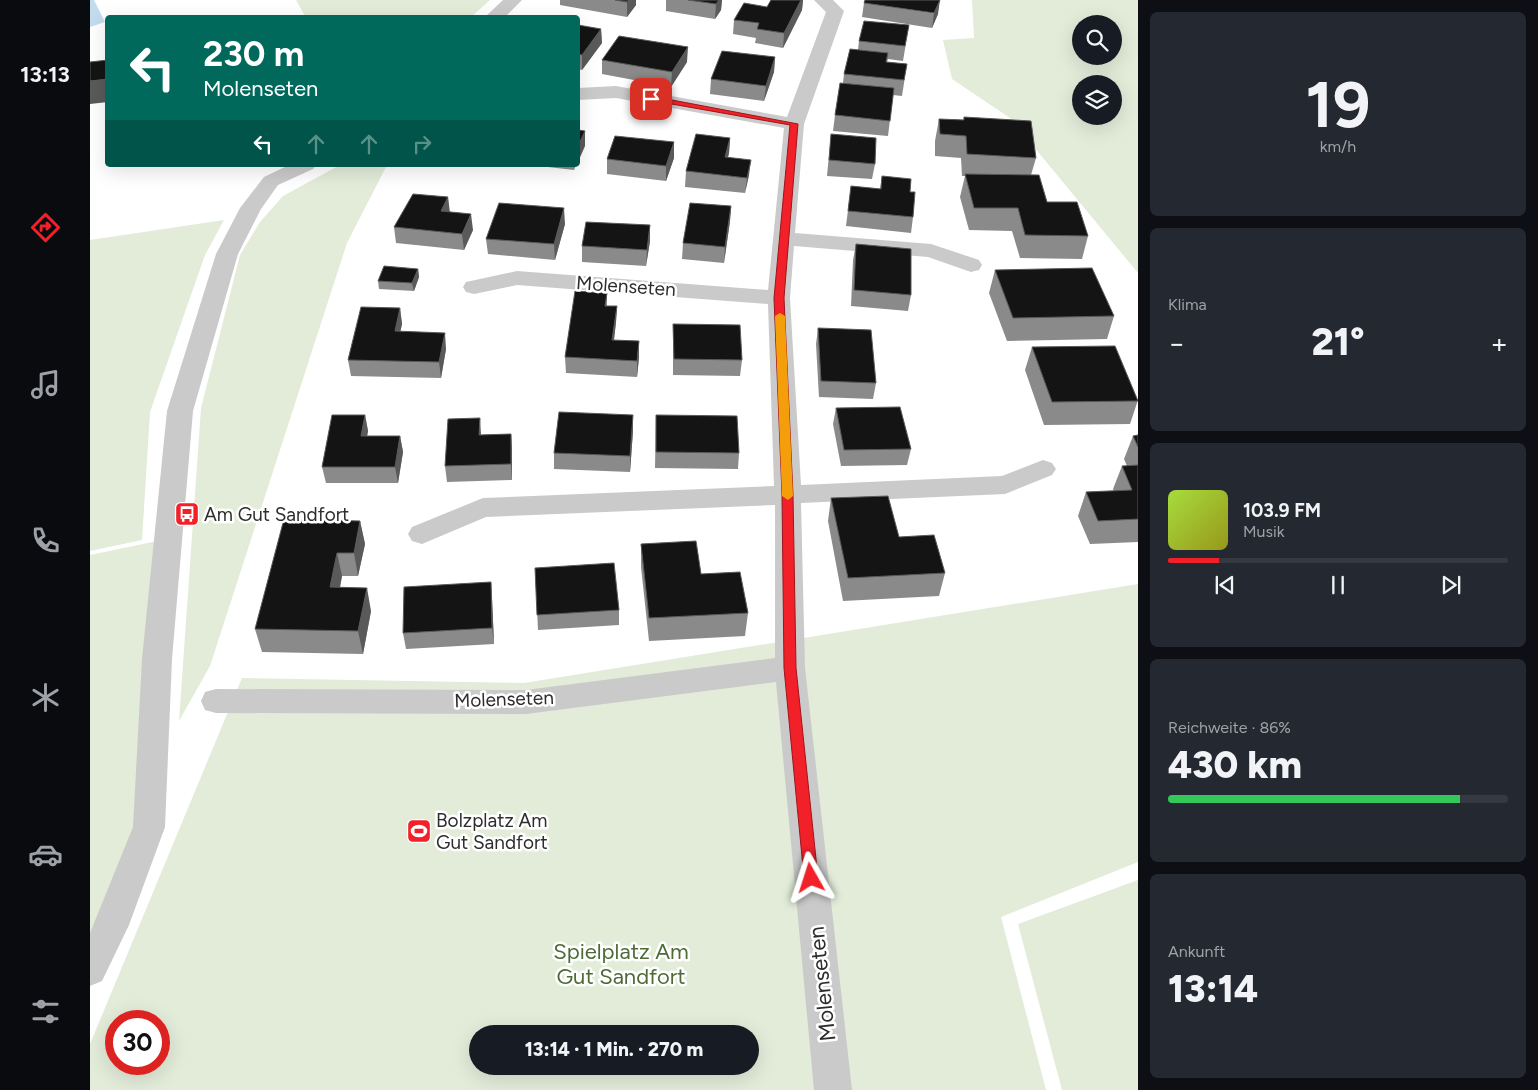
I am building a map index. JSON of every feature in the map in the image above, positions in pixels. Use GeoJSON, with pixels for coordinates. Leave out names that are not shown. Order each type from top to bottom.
{"type":"FeatureCollection","features":[{"type":"Feature","properties":{"kind":"street"},"geometry":{"type":"LineString","coordinates":[[497,15],[513,0]]}},
{"type":"Feature","properties":{"kind":"street","name":"Molenseten"},"geometry":{"type":"LineString","coordinates":[[823,0],[836,11],[794,124],[779,298],[788,495],[790,668],[833,1090]]}},
{"type":"Feature","properties":{"kind":"street"},"geometry":{"type":"LineString","coordinates":[[580,94],[616,92],[794,124]]}},
{"type":"Feature","properties":{"kind":"street"},"geometry":{"type":"LineString","coordinates":[[90,969],[112,925],[150,827],[157,658],[180,411],[227,254],[251,208],[271,181],[302,167]]}},
{"type":"Feature","properties":{"kind":"street"},"geometry":{"type":"LineString","coordinates":[[783,239],[931,251],[972,265]]}},
{"type":"Feature","properties":{"kind":"street","name":"Molenseten"},"geometry":{"type":"LineString","coordinates":[[474,287],[517,278],[779,298]]}},
{"type":"Feature","properties":{"kind":"street"},"geometry":{"type":"LineString","coordinates":[[422,534],[483,508],[1005,485],[1043,469]]}},
{"type":"Feature","properties":{"kind":"street","name":"Molenseten"},"geometry":{"type":"LineString","coordinates":[[216,700],[526,702],[790,668]]}},
{"type":"Feature","properties":{"kind":"green space"},"geometry":{"type":"Polygon","coordinates":[[[296,0],[490,0],[473,15],[304,15],[296,0]]]}},
{"type":"Feature","properties":{"kind":"green space"},"geometry":{"type":"Polygon","coordinates":[[[972,0],[1138,0],[1138,273],[1010,118],[952,79],[943,40],[974,38],[972,0]]]}},
{"type":"Feature","properties":{"kind":"green space"},"geometry":{"type":"Polygon","coordinates":[[[336,167],[386,167],[347,243],[210,666],[179,721],[201,408],[240,255],[260,222],[283,196],[336,167]]]}},
{"type":"Feature","properties":{"kind":"green space"},"geometry":{"type":"Polygon","coordinates":[[[224,220],[205,255],[150,412],[142,540],[90,551],[90,240],[224,220]]]}},
{"type":"Feature","properties":{"kind":"green space"},"geometry":{"type":"Polygon","coordinates":[[[167,539],[149,827],[90,969],[90,555],[167,539]]]}},
{"type":"Feature","properties":{"kind":"green space","name":"Spielplatz Am Gut Sandfort"},"geometry":{"type":"Polygon","coordinates":[[[1138,584],[1138,862],[1001,917],[1046,1090],[90,1090],[90,1044],[242,678],[524,683],[1138,584]]]}},
{"type":"Feature","properties":{"kind":"green space"},"geometry":{"type":"Polygon","coordinates":[[[1138,880],[1138,1090],[1062,1090],[1018,924],[1138,880]]]}},
{"type":"Feature","properties":{"kind":"water"},"geometry":{"type":"Polygon","coordinates":[[[90,0],[94,0],[105,22],[90,27],[90,0]]]}},
{"type":"Feature","properties":{"kind":"building"},"geometry":{"type":"Polygon","coordinates":[[[688,0],[719,0],[716,4],[688,0]]]}},
{"type":"Feature","properties":{"kind":"building"},"geometry":{"type":"Polygon","coordinates":[[[771,0],[801,0],[784,33],[757,29],[759,23],[734,20],[744,3],[767,7],[771,0]]]}},
{"type":"Feature","properties":{"kind":"building"},"geometry":{"type":"Polygon","coordinates":[[[865,0],[940,0],[934,13],[864,3],[865,0]]]}},
{"type":"Feature","properties":{"kind":"building"},"geometry":{"type":"Polygon","coordinates":[[[864,21],[909,25],[905,46],[859,41],[864,21]]]}},
{"type":"Feature","properties":{"kind":"building"},"geometry":{"type":"Polygon","coordinates":[[[580,25],[601,29],[582,55],[580,54],[580,25]]]}},
{"type":"Feature","properties":{"kind":"building"},"geometry":{"type":"Polygon","coordinates":[[[619,36],[688,47],[672,72],[602,60],[619,36]]]}},
{"type":"Feature","properties":{"kind":"building"},"geometry":{"type":"Polygon","coordinates":[[[850,49],[888,53],[886,62],[907,64],[904,80],[844,74],[850,49]]]}},
{"type":"Feature","properties":{"kind":"building"},"geometry":{"type":"Polygon","coordinates":[[[722,51],[775,57],[766,86],[711,79],[722,51]]]}},
{"type":"Feature","properties":{"kind":"building"},"geometry":{"type":"Polygon","coordinates":[[[105,60],[105,79],[90,81],[90,62],[105,60]]]}},
{"type":"Feature","properties":{"kind":"building"},"geometry":{"type":"Polygon","coordinates":[[[840,83],[894,88],[890,121],[835,115],[840,83]]]}},
{"type":"Feature","properties":{"kind":"building"},"geometry":{"type":"Polygon","coordinates":[[[964,117],[1031,121],[1036,158],[967,154],[966,136],[940,134],[939,119],[964,120],[964,117]]]}},
{"type":"Feature","properties":{"kind":"building"},"geometry":{"type":"Polygon","coordinates":[[[580,130],[585,131],[580,142],[580,130]]]}},
{"type":"Feature","properties":{"kind":"building"},"geometry":{"type":"Polygon","coordinates":[[[696,134],[730,138],[725,157],[751,160],[747,178],[686,171],[696,134]]]}},
{"type":"Feature","properties":{"kind":"building"},"geometry":{"type":"Polygon","coordinates":[[[831,134],[876,138],[875,164],[829,160],[831,134]]]}},
{"type":"Feature","properties":{"kind":"building"},"geometry":{"type":"Polygon","coordinates":[[[615,136],[674,142],[666,166],[607,159],[615,136]]]}},
{"type":"Feature","properties":{"kind":"building"},"geometry":{"type":"Polygon","coordinates":[[[965,174],[1039,175],[1047,202],[1077,202],[1088,236],[1025,235],[1018,208],[974,208],[965,174]]]}},
{"type":"Feature","properties":{"kind":"building"},"geometry":{"type":"Polygon","coordinates":[[[882,176],[911,179],[910,192],[915,192],[913,217],[848,211],[851,186],[881,189],[882,176]]]}},
{"type":"Feature","properties":{"kind":"building"},"geometry":{"type":"Polygon","coordinates":[[[413,194],[448,197],[441,211],[471,214],[462,234],[394,227],[413,194]]]}},
{"type":"Feature","properties":{"kind":"building"},"geometry":{"type":"Polygon","coordinates":[[[499,203],[564,208],[554,244],[486,239],[499,203]]]}},
{"type":"Feature","properties":{"kind":"building"},"geometry":{"type":"Polygon","coordinates":[[[690,203],[731,206],[725,247],[683,243],[690,203]]]}},
{"type":"Feature","properties":{"kind":"building"},"geometry":{"type":"Polygon","coordinates":[[[586,222],[650,225],[647,250],[582,246],[586,222]]]}},
{"type":"Feature","properties":{"kind":"building"},"geometry":{"type":"Polygon","coordinates":[[[856,244],[911,249],[911,295],[854,290],[856,244]]]}},
{"type":"Feature","properties":{"kind":"building"},"geometry":{"type":"Polygon","coordinates":[[[384,266],[418,269],[412,283],[378,281],[384,266]]]}},
{"type":"Feature","properties":{"kind":"building"},"geometry":{"type":"Polygon","coordinates":[[[1092,268],[1114,316],[1013,318],[995,270],[1092,268]]]}},
{"type":"Feature","properties":{"kind":"building"},"geometry":{"type":"Polygon","coordinates":[[[575,291],[607,293],[605,306],[617,306],[612,340],[639,341],[637,361],[565,357],[575,291]]]}},
{"type":"Feature","properties":{"kind":"building"},"geometry":{"type":"Polygon","coordinates":[[[361,307],[400,308],[395,331],[445,333],[439,362],[348,360],[361,307]]]}},
{"type":"Feature","properties":{"kind":"building"},"geometry":{"type":"Polygon","coordinates":[[[673,324],[740,325],[742,360],[674,359],[673,324]]]}},
{"type":"Feature","properties":{"kind":"building"},"geometry":{"type":"Polygon","coordinates":[[[818,328],[871,330],[876,383],[821,381],[818,328]]]}},
{"type":"Feature","properties":{"kind":"building"},"geometry":{"type":"Polygon","coordinates":[[[1115,346],[1138,401],[1052,402],[1032,347],[1115,346]]]}},
{"type":"Feature","properties":{"kind":"building"},"geometry":{"type":"Polygon","coordinates":[[[900,407],[911,449],[844,450],[836,408],[900,407]]]}},
{"type":"Feature","properties":{"kind":"building"},"geometry":{"type":"Polygon","coordinates":[[[559,412],[633,415],[630,456],[554,453],[559,412]]]}},
{"type":"Feature","properties":{"kind":"building"},"geometry":{"type":"Polygon","coordinates":[[[332,415],[365,415],[361,436],[400,436],[395,467],[322,467],[332,415]]]}},
{"type":"Feature","properties":{"kind":"building"},"geometry":{"type":"Polygon","coordinates":[[[656,415],[737,416],[739,453],[656,452],[656,415]]]}},
{"type":"Feature","properties":{"kind":"building"},"geometry":{"type":"Polygon","coordinates":[[[480,418],[479,435],[511,434],[511,464],[445,466],[448,419],[480,418]]]}},
{"type":"Feature","properties":{"kind":"building"},"geometry":{"type":"Polygon","coordinates":[[[1138,435],[1138,447],[1133,436],[1138,435]]]}},
{"type":"Feature","properties":{"kind":"building"},"geometry":{"type":"Polygon","coordinates":[[[1138,465],[1138,519],[1098,521],[1086,492],[1132,490],[1122,466],[1138,465]]]}},
{"type":"Feature","properties":{"kind":"building"},"geometry":{"type":"Polygon","coordinates":[[[888,496],[899,537],[934,535],[945,573],[848,578],[831,498],[888,496]]]}},
{"type":"Feature","properties":{"kind":"building"},"geometry":{"type":"Polygon","coordinates":[[[284,519],[360,521],[354,553],[337,553],[330,587],[367,588],[358,631],[255,629],[284,519]]]}},
{"type":"Feature","properties":{"kind":"building"},"geometry":{"type":"Polygon","coordinates":[[[696,541],[701,574],[740,572],[748,613],[649,618],[641,544],[696,541]]]}},
{"type":"Feature","properties":{"kind":"building"},"geometry":{"type":"Polygon","coordinates":[[[614,563],[619,610],[537,615],[535,568],[614,563]]]}},
{"type":"Feature","properties":{"kind":"building"},"geometry":{"type":"Polygon","coordinates":[[[491,582],[492,628],[403,633],[404,587],[491,582]]]}},
{"type":"Feature","properties":{"kind":"slow traffic"},"geometry":{"type":"LineString","coordinates":[[780,316],[788,496]]}},
{"type":"Feature","properties":{"kind":"place","name":"Am Gut Sandfort"},"geometry":{"type":"Point","coordinates":[187,514]}},
{"type":"Feature","properties":{"kind":"place","name":"Bolzplatz Am Gut Sandfort"},"geometry":{"type":"Point","coordinates":[419,831]}},
{"type":"Feature","properties":{"kind":"route"},"geometry":{"type":"LineString","coordinates":[[651,99],[794,124],[779,298],[788,495],[790,668],[811,878]]}}]}
